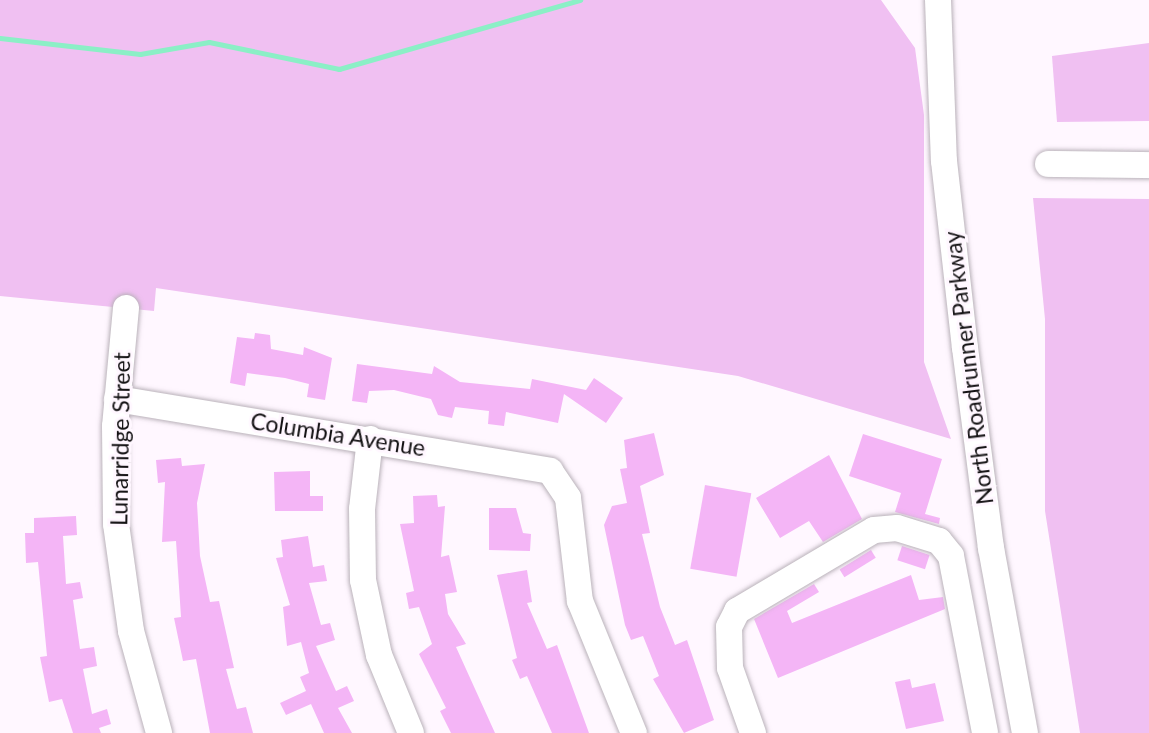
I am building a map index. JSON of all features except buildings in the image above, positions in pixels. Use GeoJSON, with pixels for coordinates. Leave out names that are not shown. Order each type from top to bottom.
{"type":"FeatureCollection","features":[{"type":"Feature","properties":{"kind":"street","name":"North Roadrunner Parkway"},"geometry":{"type":"LineString","coordinates":[[938,0],[944,161],[965,348],[990,548],[1025,733]]}},
{"type":"Feature","properties":{"kind":"street"},"geometry":{"type":"LineString","coordinates":[[1048,164],[1149,165]]}},
{"type":"Feature","properties":{"kind":"street","name":"Lunarridge Street"},"geometry":{"type":"LineString","coordinates":[[127,308],[117,399],[120,559],[159,733]]}},
{"type":"Feature","properties":{"kind":"street","name":"Columbia Avenue"},"geometry":{"type":"LineString","coordinates":[[117,399],[561,472],[568,498],[580,601],[634,733]]}},
{"type":"Feature","properties":{"kind":"street"},"geometry":{"type":"LineString","coordinates":[[370,439],[362,509],[363,580],[379,655],[411,733]]}},
{"type":"Feature","properties":{"kind":"street"},"geometry":{"type":"LineString","coordinates":[[753,733],[730,668],[729,627],[737,611],[874,530],[897,528],[939,541],[951,556],[985,733]]}},
{"type":"Feature","properties":{"kind":"shaded area"},"geometry":{"type":"Polygon","coordinates":[[[0,0],[881,0],[915,48],[924,115],[924,362],[951,439],[738,376],[156,288],[154,311],[0,296],[0,0]]]}},
{"type":"Feature","properties":{"kind":"shaded area"},"geometry":{"type":"Polygon","coordinates":[[[1149,43],[1149,121],[1057,122],[1052,56],[1149,43]]]}},
{"type":"Feature","properties":{"kind":"shaded area"},"geometry":{"type":"Polygon","coordinates":[[[1033,198],[1149,199],[1149,733],[1080,733],[1045,511],[1045,319],[1033,198]]]}},
{"type":"Feature","properties":{"kind":"waterway"},"geometry":{"type":"LineString","coordinates":[[0,38],[140,54],[209,42],[339,69],[580,0]]}}]}
